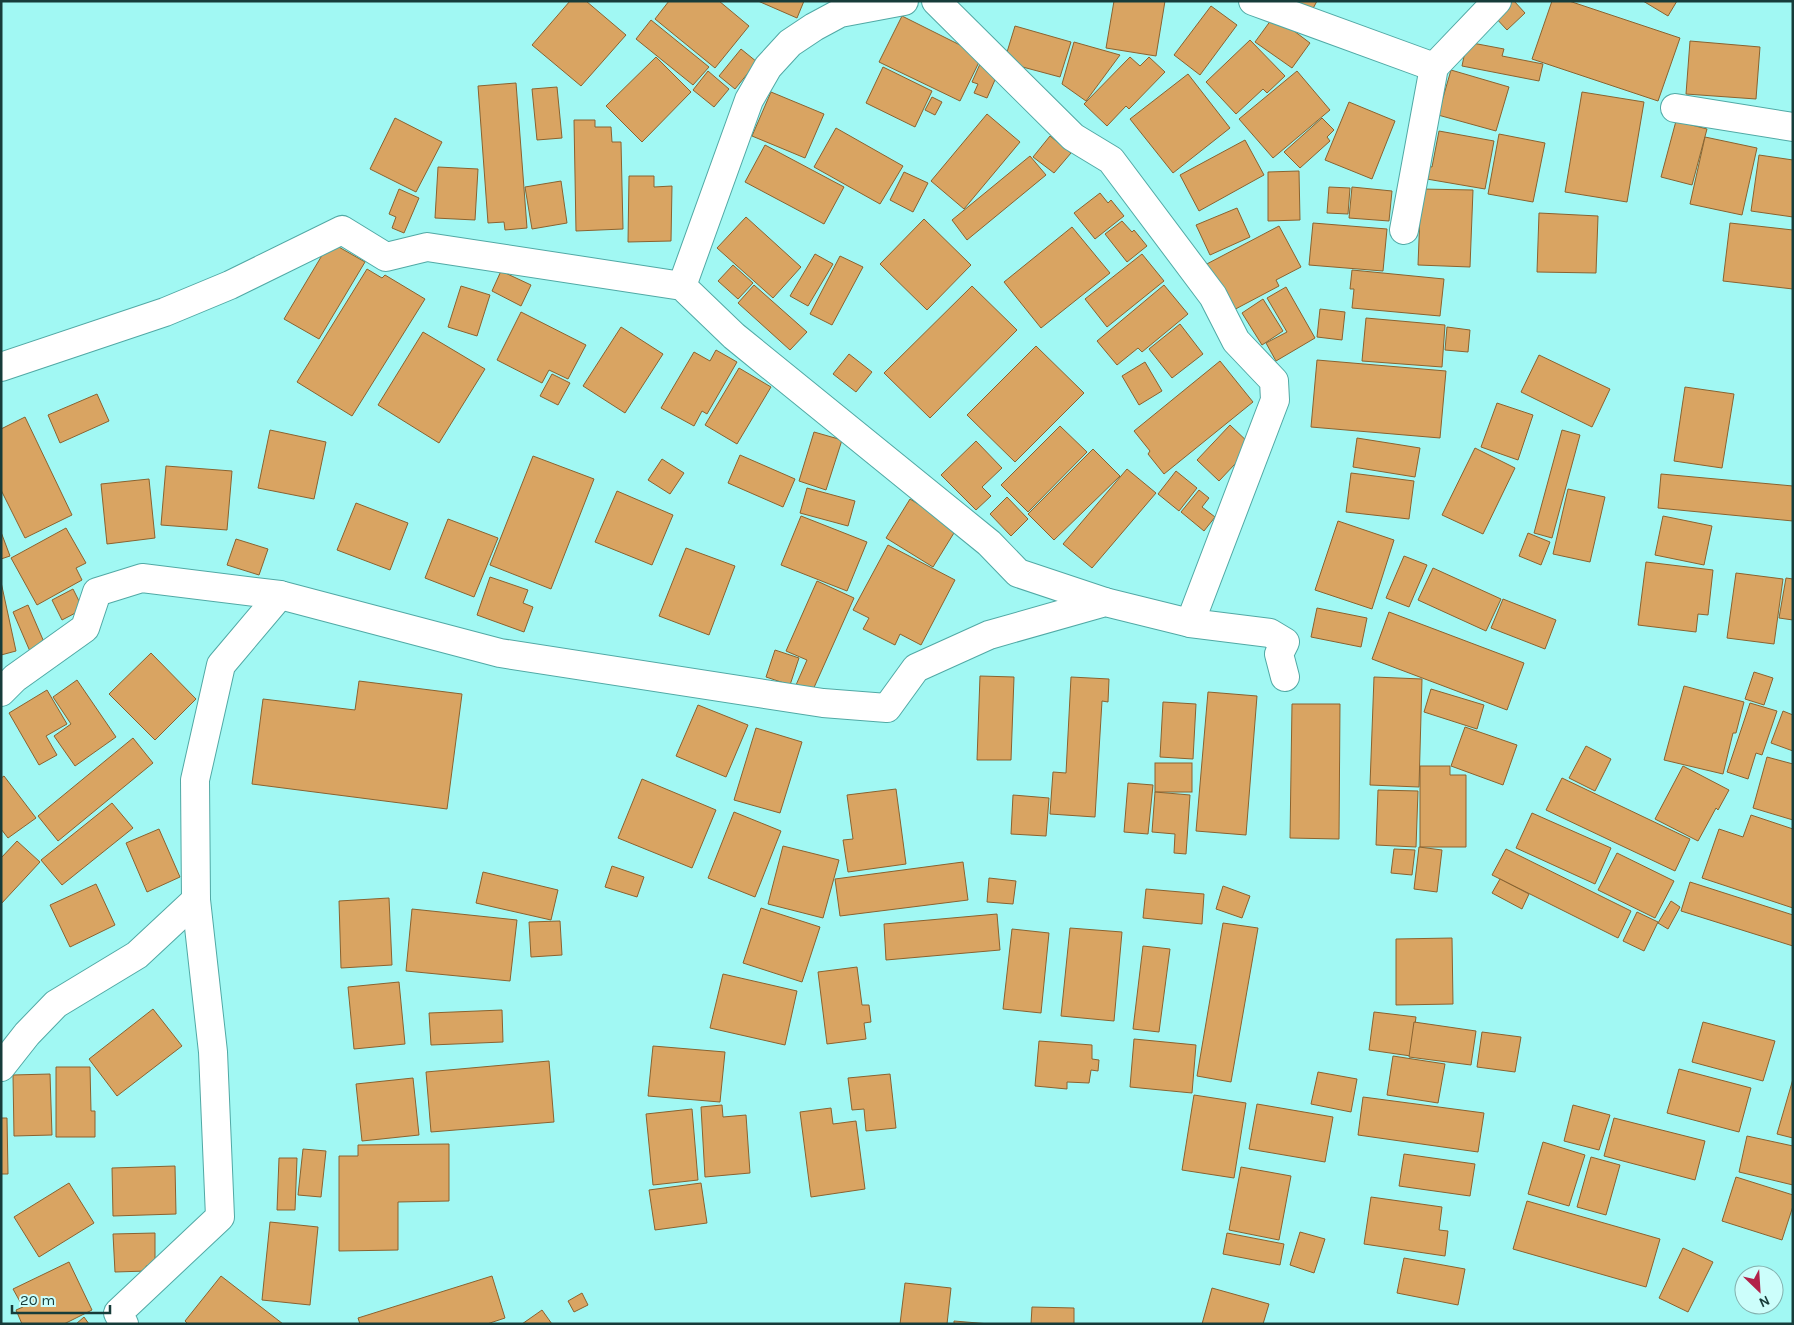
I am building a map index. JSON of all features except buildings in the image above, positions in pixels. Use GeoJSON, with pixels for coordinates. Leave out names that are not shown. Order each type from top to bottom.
{"type":"FeatureCollection","features":[{"type":"Feature","properties":{"kind":"street"},"geometry":{"type":"LineString","coordinates":[[682,286],[749,100],[768,67],[790,43],[814,26],[840,13],[904,1]]}},
{"type":"Feature","properties":{"kind":"street"},"geometry":{"type":"LineString","coordinates":[[936,1],[1073,138],[1111,160],[1212,296],[1236,341],[1274,381],[1275,400],[1190,623]]}},
{"type":"Feature","properties":{"kind":"street"},"geometry":{"type":"LineString","coordinates":[[1253,1],[1434,67]]}},
{"type":"Feature","properties":{"kind":"street"},"geometry":{"type":"LineString","coordinates":[[1404,230],[1434,67],[1497,1]]}},
{"type":"Feature","properties":{"kind":"street"},"geometry":{"type":"LineString","coordinates":[[1675,108],[1793,127]]}},
{"type":"Feature","properties":{"kind":"street"},"geometry":{"type":"LineString","coordinates":[[1,367],[165,312],[230,285],[342,230],[386,258],[427,247],[682,286],[734,336],[989,543],[1018,574],[1104,602],[1190,623],[1270,633],[1285,642],[1279,654],[1284,677]]}},
{"type":"Feature","properties":{"kind":"street"},"geometry":{"type":"LineString","coordinates":[[1,692],[15,678],[84,628],[97,592],[142,578],[280,594],[500,653],[823,703],[887,708],[916,668],[989,635],[1104,602]]}},
{"type":"Feature","properties":{"kind":"street"},"geometry":{"type":"LineString","coordinates":[[124,1324],[118,1313],[220,1217],[213,1052],[196,900],[196,780],[221,664],[280,594]]}},
{"type":"Feature","properties":{"kind":"street"},"geometry":{"type":"LineString","coordinates":[[1,1067],[27,1034],[56,1004],[137,955],[196,900]]}}]}
